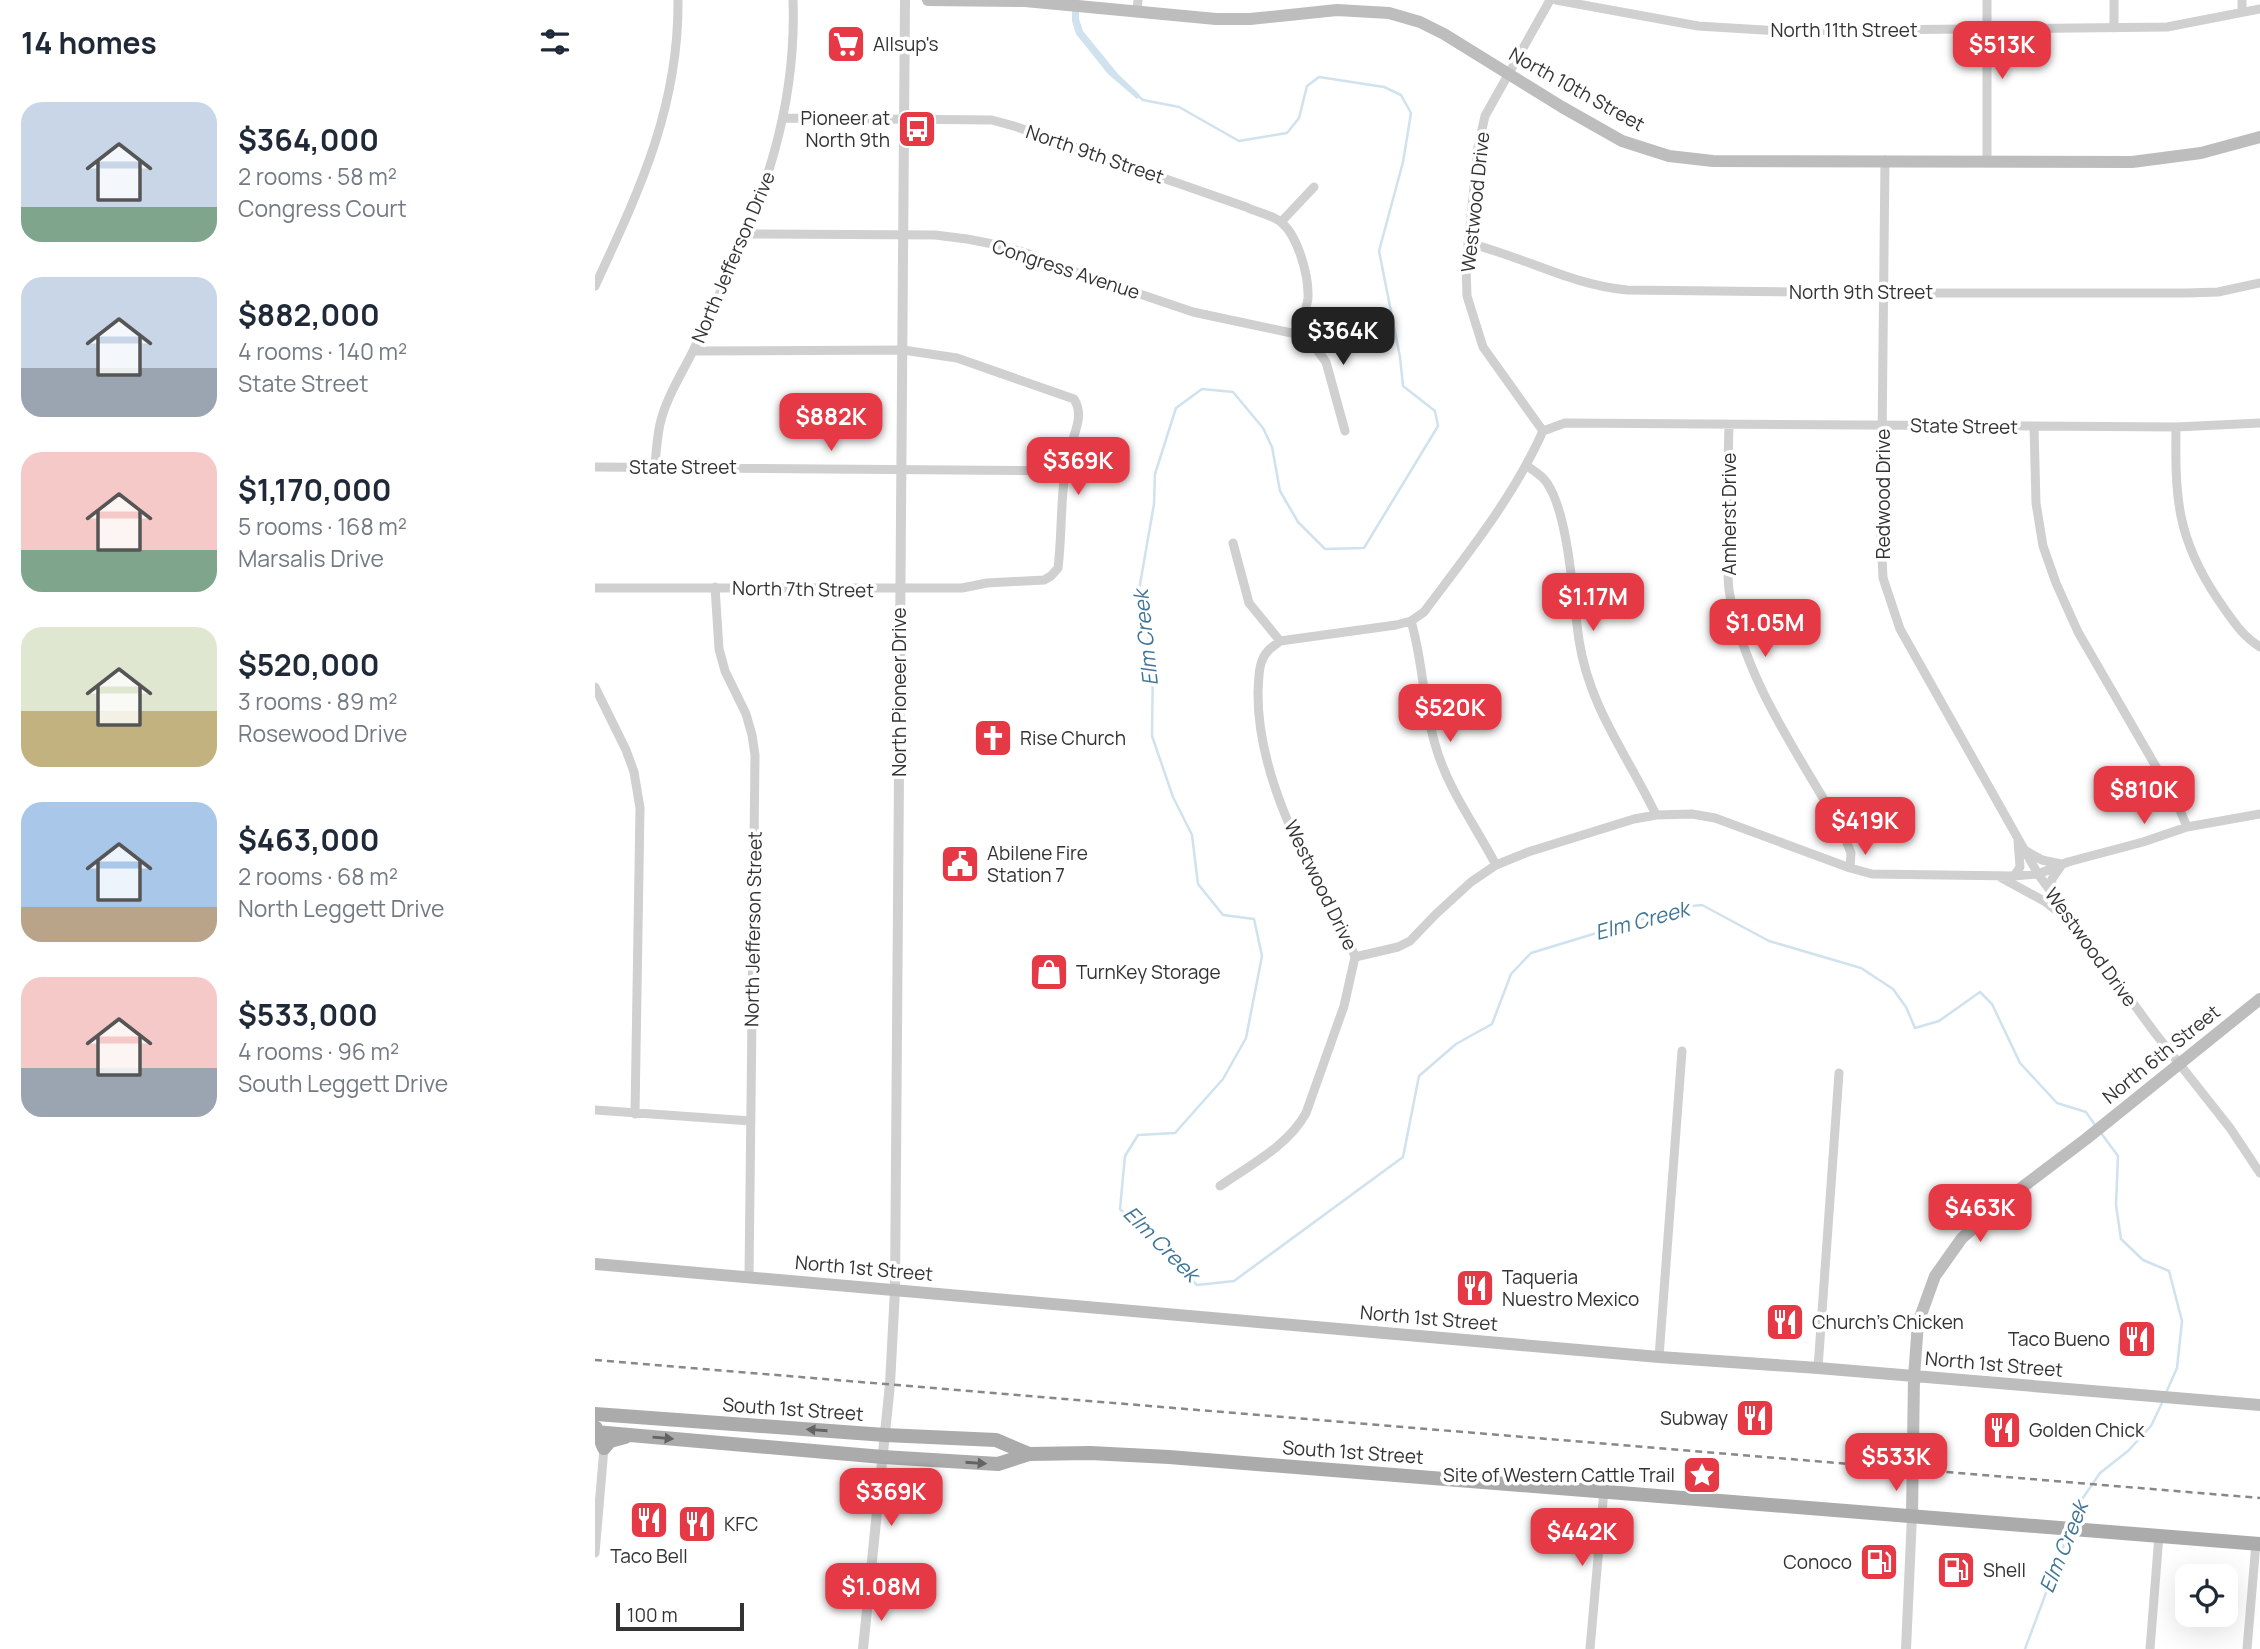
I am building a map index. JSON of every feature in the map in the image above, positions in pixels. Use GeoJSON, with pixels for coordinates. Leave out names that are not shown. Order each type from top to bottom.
{"type":"FeatureCollection","features":[{"type":"Feature","properties":{"kind":"main road","name":"North 10th Street"},"geometry":{"type":"LineString","coordinates":[[928,0],[1137,5],[1238,19],[1337,10],[1389,13],[1420,22],[1622,141],[1669,156],[1713,161],[2132,162],[2201,153],[2260,137]]}},
{"type":"Feature","properties":{"kind":"main road","name":"North 6th Street"},"geometry":{"type":"LineString","coordinates":[[1912,1516],[1917,1323],[1935,1276],[1962,1238],[2012,1195],[2117,1115],[2260,999]]}},
{"type":"Feature","properties":{"kind":"main road","name":"North 1st Street"},"geometry":{"type":"LineString","coordinates":[[595,1264],[1659,1357],[2260,1405]]}},
{"type":"Feature","properties":{"kind":"main road","name":"South 1st Street"},"geometry":{"type":"LineString","coordinates":[[595,1414],[996,1440],[1028,1454]]}},
{"type":"Feature","properties":{"kind":"main road"},"geometry":{"type":"LineString","coordinates":[[621,1416],[609,1421],[596,1432],[604,1448],[610,1441],[631,1436]]}},
{"type":"Feature","properties":{"kind":"main road","name":"South 1st Street"},"geometry":{"type":"LineString","coordinates":[[596,1432],[883,1457],[998,1464],[1028,1454],[1090,1453],[1169,1457],[2258,1544]]}},
{"type":"Feature","properties":{"kind":"street"},"geometry":{"type":"LineString","coordinates":[[595,286],[640,188],[657,140],[676,52],[678,0]]}},
{"type":"Feature","properties":{"kind":"street","name":"North Jefferson Drive"},"geometry":{"type":"LineString","coordinates":[[655,466],[660,422],[671,393],[747,234],[771,168],[783,118],[791,66],[793,0]]}},
{"type":"Feature","properties":{"kind":"street","name":"North Pioneer Drive"},"geometry":{"type":"LineString","coordinates":[[863,1649],[890,1384],[895,1290],[905,0]]}},
{"type":"Feature","properties":{"kind":"street","name":"Westwood Drive"},"geometry":{"type":"LineString","coordinates":[[1543,431],[1483,347],[1467,296],[1468,243],[1478,147],[1485,116],[1550,0]]}},
{"type":"Feature","properties":{"kind":"street","name":"North 11th Street"},"geometry":{"type":"LineString","coordinates":[[1556,0],[1697,26],[1735,30],[2167,27],[2260,9]]}},
{"type":"Feature","properties":{"kind":"street"},"geometry":{"type":"LineString","coordinates":[[1987,0],[1987,161]]}},
{"type":"Feature","properties":{"kind":"street"},"geometry":{"type":"LineString","coordinates":[[2114,0],[2114,29]]}},
{"type":"Feature","properties":{"kind":"street"},"geometry":{"type":"LineString","coordinates":[[2242,0],[2242,12]]}},
{"type":"Feature","properties":{"kind":"street","name":"North 9th Street"},"geometry":{"type":"LineString","coordinates":[[783,118],[967,118],[1005,124],[1246,207],[1281,222]]}},
{"type":"Feature","properties":{"kind":"street","name":"Redwood Drive"},"geometry":{"type":"LineString","coordinates":[[1885,160],[1881,536],[1884,578],[1890,604],[1905,639],[2038,874]]}},
{"type":"Feature","properties":{"kind":"street"},"geometry":{"type":"LineString","coordinates":[[1314,187],[1281,222],[1293,239],[1305,271],[1308,299],[1296,334],[1312,343],[1326,362],[1345,431]]}},
{"type":"Feature","properties":{"kind":"street","name":"Congress Avenue"},"geometry":{"type":"LineString","coordinates":[[747,234],[936,235],[999,245],[1193,312],[1296,334]]}},
{"type":"Feature","properties":{"kind":"street","name":"North 9th Street"},"geometry":{"type":"LineString","coordinates":[[1468,243],[1603,288],[1884,293],[2188,293],[2218,292],[2260,283]]}},
{"type":"Feature","properties":{"kind":"street"},"geometry":{"type":"LineString","coordinates":[[693,351],[903,350],[957,358],[1074,399],[1079,407],[1079,419],[1065,471]]}},
{"type":"Feature","properties":{"kind":"street","name":"State Street"},"geometry":{"type":"LineString","coordinates":[[1543,431],[1565,423],[2035,427],[2176,427],[2260,423]]}},
{"type":"Feature","properties":{"kind":"street","name":"Amherst Drive"},"geometry":{"type":"LineString","coordinates":[[1729,425],[1728,565],[1729,589],[1735,617],[1758,682],[1842,830],[1851,853],[1850,868]]}},
{"type":"Feature","properties":{"kind":"street"},"geometry":{"type":"LineString","coordinates":[[2035,427],[2036,503],[2043,546],[2056,583],[2078,632],[2177,803],[2187,827]]}},
{"type":"Feature","properties":{"kind":"street"},"geometry":{"type":"LineString","coordinates":[[2176,427],[2175,478],[2180,519],[2186,540],[2200,570],[2229,616],[2247,639],[2260,647]]}},
{"type":"Feature","properties":{"kind":"street"},"geometry":{"type":"LineString","coordinates":[[1233,543],[1249,603],[1280,641],[1411,621],[1424,612],[1486,531],[1527,466],[1543,431]]}},
{"type":"Feature","properties":{"kind":"street"},"geometry":{"type":"LineString","coordinates":[[1527,466],[1545,480],[1558,506],[1587,678],[1612,737],[1656,815]]}},
{"type":"Feature","properties":{"kind":"street","name":"State Street"},"geometry":{"type":"LineString","coordinates":[[595,467],[1065,471]]}},
{"type":"Feature","properties":{"kind":"street","name":"North 7th Street"},"geometry":{"type":"LineString","coordinates":[[595,588],[900,590],[962,588],[987,583],[1024,582],[1051,576],[1058,568],[1065,471]]}},
{"type":"Feature","properties":{"kind":"street","name":"North Jefferson Street"},"geometry":{"type":"LineString","coordinates":[[715,587],[719,649],[731,687],[746,714],[755,755],[749,1277]]}},
{"type":"Feature","properties":{"kind":"street"},"geometry":{"type":"LineString","coordinates":[[1411,621],[1425,700],[1439,758],[1496,866]]}},
{"type":"Feature","properties":{"kind":"street","name":"Westwood Drive"},"geometry":{"type":"LineString","coordinates":[[1280,641],[1267,651],[1261,664],[1258,706],[1261,736],[1291,827],[1355,957],[1398,947],[1410,941],[1456,894],[1496,866],[1634,819],[1656,815],[1692,814],[1715,818],[1872,874],[2038,874],[2251,1157],[2260,1173]]}},
{"type":"Feature","properties":{"kind":"street"},"geometry":{"type":"LineString","coordinates":[[595,687],[626,750],[634,772],[640,808],[635,1114]]}},
{"type":"Feature","properties":{"kind":"street"},"geometry":{"type":"LineString","coordinates":[[2038,874],[2187,827],[2260,814]]}},
{"type":"Feature","properties":{"kind":"street"},"geometry":{"type":"LineString","coordinates":[[2014,876],[2020,867],[2018,835]]}},
{"type":"Feature","properties":{"kind":"street"},"geometry":{"type":"LineString","coordinates":[[2026,851],[2042,860],[2063,864]]}},
{"type":"Feature","properties":{"kind":"street"},"geometry":{"type":"LineString","coordinates":[[2051,893],[2053,879],[2063,864]]}},
{"type":"Feature","properties":{"kind":"street"},"geometry":{"type":"LineString","coordinates":[[1996,875],[2044,901],[2075,925]]}},
{"type":"Feature","properties":{"kind":"street"},"geometry":{"type":"LineString","coordinates":[[1220,1186],[1288,1139],[1298,1128],[1306,1113],[1344,1006],[1355,957]]}},
{"type":"Feature","properties":{"kind":"street"},"geometry":{"type":"LineString","coordinates":[[1659,1357],[1682,1051]]}},
{"type":"Feature","properties":{"kind":"street"},"geometry":{"type":"LineString","coordinates":[[1818,1368],[1839,1073]]}},
{"type":"Feature","properties":{"kind":"street"},"geometry":{"type":"LineString","coordinates":[[595,1110],[751,1121]]}},
{"type":"Feature","properties":{"kind":"street"},"geometry":{"type":"LineString","coordinates":[[595,1553],[604,1448]]}},
{"type":"Feature","properties":{"kind":"street"},"geometry":{"type":"LineString","coordinates":[[1590,1649],[1604,1490]]}},
{"type":"Feature","properties":{"kind":"street"},"geometry":{"type":"LineString","coordinates":[[1906,1649],[1912,1516]]}},
{"type":"Feature","properties":{"kind":"street"},"geometry":{"type":"LineString","coordinates":[[2150,1649],[2159,1535]]}},
{"type":"Feature","properties":{"kind":"street"},"geometry":{"type":"LineString","coordinates":[[2247,1649],[2258,1544]]}},
{"type":"Feature","properties":{"kind":"water"},"geometry":{"type":"Polygon","coordinates":[[[1072,0],[1079,0],[1079,19],[1083,31],[1118,74],[1140,95],[1137,99],[1108,74],[1076,34],[1072,21],[1072,0]]]}},
{"type":"Feature","properties":{"kind":"waterway","name":"Elm Creek"},"geometry":{"type":"LineString","coordinates":[[1137,95],[1143,100],[1179,107],[1239,141],[1287,133],[1299,118],[1307,86],[1319,77],[1384,87],[1401,95],[1411,113],[1403,162],[1379,251],[1400,357],[1403,386],[1435,411],[1438,426],[1364,548],[1325,549],[1298,522],[1280,491],[1272,447],[1263,428],[1233,392],[1202,389],[1176,408],[1155,474],[1154,504],[1139,590],[1153,661],[1152,736],[1173,797],[1192,835],[1198,884],[1223,915],[1254,919],[1262,956],[1246,1038],[1223,1079],[1175,1133],[1138,1135],[1125,1156],[1120,1209],[1197,1285],[1234,1281],[1403,1157],[1419,1076],[1456,1044],[1492,1024],[1511,974],[1531,953],[1682,907],[1702,905],[1769,941],[1861,968],[1893,989],[1906,1007],[1915,1028],[1939,1021],[1980,992],[1992,1004],[2020,1063],[2057,1103],[2086,1112],[2095,1125]]}},
{"type":"Feature","properties":{"kind":"waterway","name":"Elm Creek"},"geometry":{"type":"LineString","coordinates":[[2101,1133],[2118,1156],[2116,1205],[2121,1239],[2143,1260],[2169,1271],[2182,1321],[2177,1368],[2166,1393]]}},
{"type":"Feature","properties":{"kind":"waterway","name":"Elm Creek"},"geometry":{"type":"LineString","coordinates":[[2071,1524],[2076,1508],[2100,1473],[2128,1451],[2151,1426],[2162,1403]]}},
{"type":"Feature","properties":{"kind":"waterway","name":"Elm Creek"},"geometry":{"type":"LineString","coordinates":[[2025,1649],[2068,1534]]}},
{"type":"Feature","properties":{"kind":"railway"},"geometry":{"type":"LineString","coordinates":[[595,1360],[2260,1498]]}},
{"type":"Feature","properties":{"kind":"place","name":"Allsup's"},"geometry":{"type":"Point","coordinates":[846,44]}},
{"type":"Feature","properties":{"kind":"place","name":"Pioneer at North 9th"},"geometry":{"type":"Point","coordinates":[917,129]}},
{"type":"Feature","properties":{"kind":"place","name":"Rise Church"},"geometry":{"type":"Point","coordinates":[993,738]}},
{"type":"Feature","properties":{"kind":"place","name":"Abilene Fire Station 7"},"geometry":{"type":"Point","coordinates":[960,864]}},
{"type":"Feature","properties":{"kind":"place","name":"TurnKey Storage"},"geometry":{"type":"Point","coordinates":[1049,972]}},
{"type":"Feature","properties":{"kind":"place","name":"Taqueria Nuestro Mexico"},"geometry":{"type":"Point","coordinates":[1475,1288]}},
{"type":"Feature","properties":{"kind":"place","name":"Church's Chicken"},"geometry":{"type":"Point","coordinates":[1785,1322]}},
{"type":"Feature","properties":{"kind":"place","name":"Taco Bueno"},"geometry":{"type":"Point","coordinates":[2137,1339]}},
{"type":"Feature","properties":{"kind":"place","name":"Subway"},"geometry":{"type":"Point","coordinates":[1755,1418]}},
{"type":"Feature","properties":{"kind":"place","name":"Golden Chick"},"geometry":{"type":"Point","coordinates":[2002,1430]}},
{"type":"Feature","properties":{"kind":"place","name":"Site of Western Cattle Trail"},"geometry":{"type":"Point","coordinates":[1702,1475]}},
{"type":"Feature","properties":{"kind":"place","name":"Taco Bell"},"geometry":{"type":"Point","coordinates":[649,1520]}},
{"type":"Feature","properties":{"kind":"place","name":"KFC"},"geometry":{"type":"Point","coordinates":[697,1524]}},
{"type":"Feature","properties":{"kind":"place","name":"Conoco"},"geometry":{"type":"Point","coordinates":[1879,1562]}},
{"type":"Feature","properties":{"kind":"place","name":"Shell"},"geometry":{"type":"Point","coordinates":[1956,1570]}}]}
